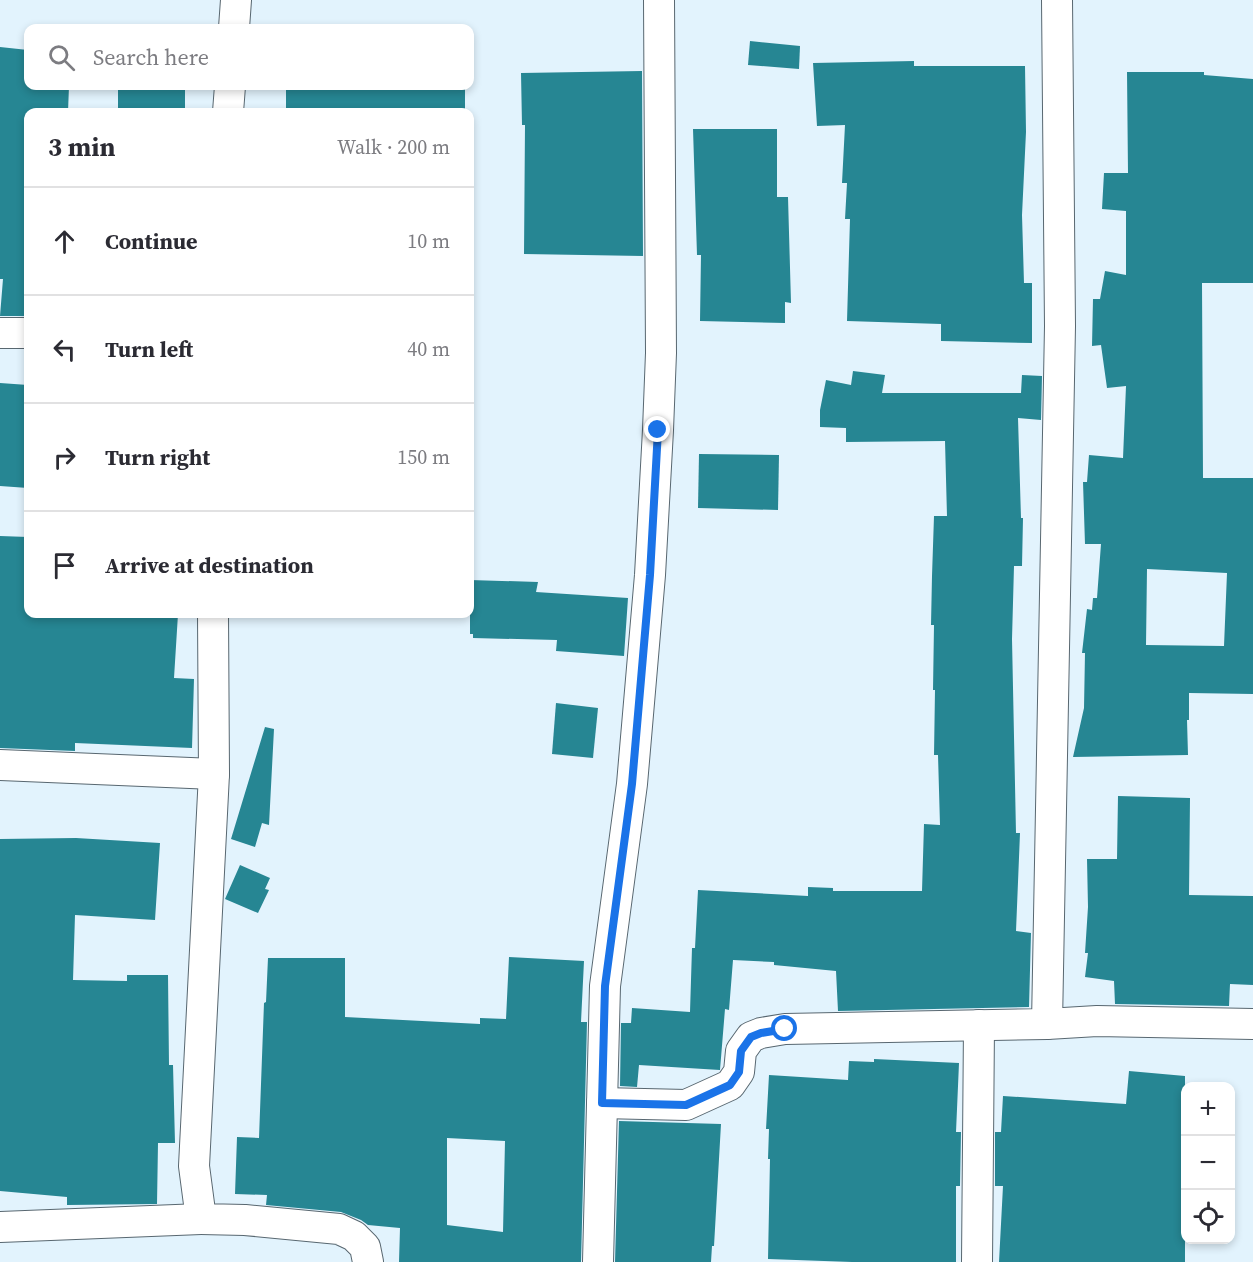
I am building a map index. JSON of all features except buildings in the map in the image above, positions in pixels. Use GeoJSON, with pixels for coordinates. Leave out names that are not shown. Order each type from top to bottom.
{"type":"FeatureCollection","features":[{"type":"Feature","properties":{"kind":"street"},"geometry":{"type":"LineString","coordinates":[[234,24],[236,0]]}},
{"type":"Feature","properties":{"kind":"street"},"geometry":{"type":"LineString","coordinates":[[598,1262],[605,986],[632,784],[650,575],[662,353],[659,0]]}},
{"type":"Feature","properties":{"kind":"street"},"geometry":{"type":"LineString","coordinates":[[1047,1024],[1060,326],[1057,0]]}},
{"type":"Feature","properties":{"kind":"street"},"geometry":{"type":"LineString","coordinates":[[228,108],[230,90]]}},
{"type":"Feature","properties":{"kind":"street"},"geometry":{"type":"LineString","coordinates":[[0,333],[24,333]]}},
{"type":"Feature","properties":{"kind":"street"},"geometry":{"type":"LineString","coordinates":[[201,1219],[194,1166],[214,774],[213,618]]}},
{"type":"Feature","properties":{"kind":"street"},"geometry":{"type":"LineString","coordinates":[[0,765],[214,774]]}},
{"type":"Feature","properties":{"kind":"street"},"geometry":{"type":"LineString","coordinates":[[602,1103],[686,1105],[730,1085],[739,1072],[741,1051],[751,1037],[785,1029],[1097,1021],[1253,1024]]}},
{"type":"Feature","properties":{"kind":"street"},"geometry":{"type":"LineString","coordinates":[[977,1262],[980,1025]]}},
{"type":"Feature","properties":{"kind":"street"},"geometry":{"type":"LineString","coordinates":[[0,1227],[201,1219],[245,1220],[339,1229],[354,1236],[365,1247],[368,1262]]}},
{"type":"Feature","properties":{"kind":"route"},"geometry":{"type":"LineString","coordinates":[[658,430],[650,575],[632,784],[605,986],[602,1103],[686,1105],[730,1085],[739,1072],[741,1051],[751,1037],[785,1029]]}}]}
